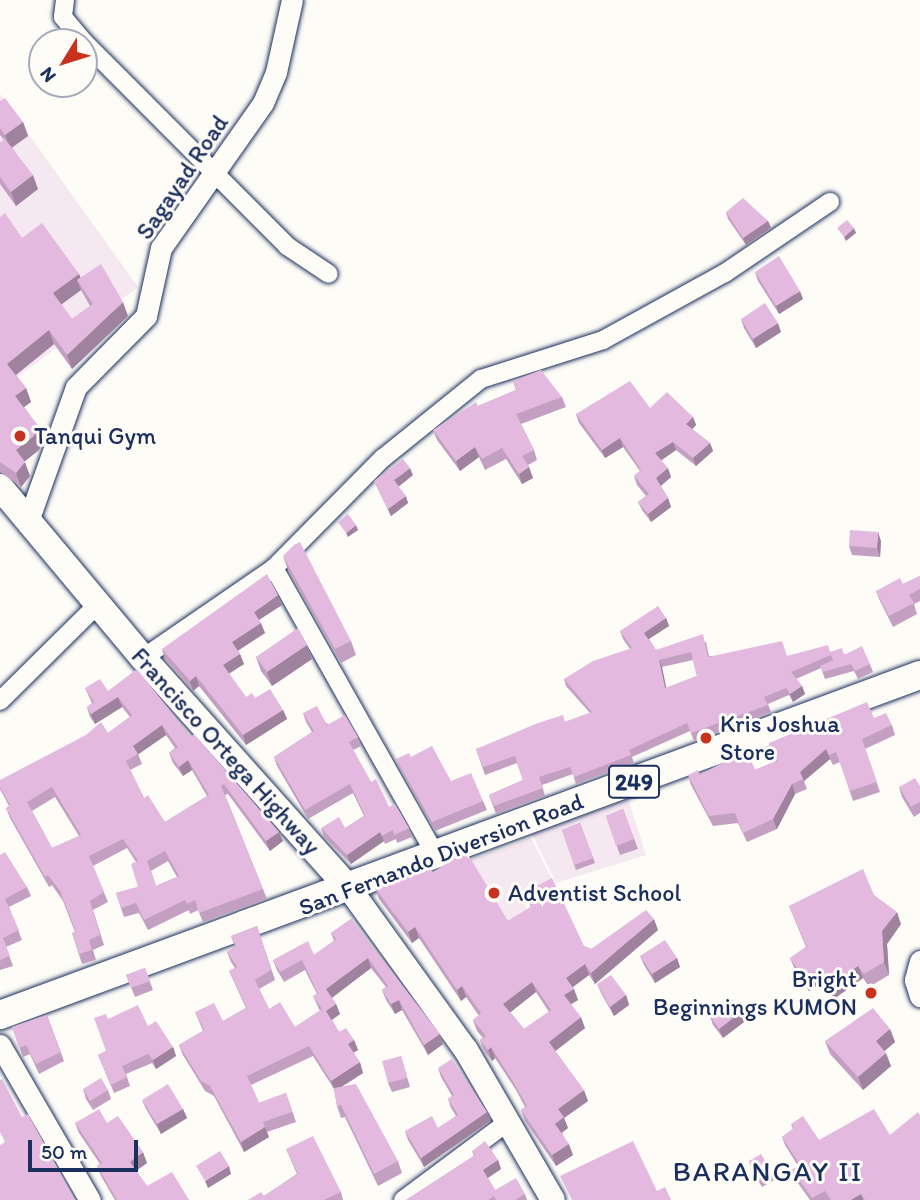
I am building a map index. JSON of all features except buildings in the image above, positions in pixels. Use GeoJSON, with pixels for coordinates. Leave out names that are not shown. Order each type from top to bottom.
{"type":"FeatureCollection","features":[{"type":"Feature","properties":{"kind":"highway","name":"San Fernando Diversion Road"},"geometry":{"type":"LineString","coordinates":[[0,1015],[920,675]]}},
{"type":"Feature","properties":{"kind":"main road","name":"Francisco Ortega Highway"},"geometry":{"type":"LineString","coordinates":[[0,487],[143,658],[349,888],[466,1050],[553,1200]]}},
{"type":"Feature","properties":{"kind":"street"},"geometry":{"type":"LineString","coordinates":[[65,0],[63,17],[72,28]]}},
{"type":"Feature","properties":{"kind":"street","name":"Sagayad Road"},"geometry":{"type":"LineString","coordinates":[[28,521],[76,387],[102,356],[146,316],[161,248],[214,176],[272,82],[292,0]]}},
{"type":"Feature","properties":{"kind":"street"},"geometry":{"type":"LineString","coordinates":[[98,56],[214,176],[287,246],[329,274]]}},
{"type":"Feature","properties":{"kind":"street"},"geometry":{"type":"LineString","coordinates":[[143,658],[274,568],[383,458],[481,379],[603,340],[725,274],[830,202]]}},
{"type":"Feature","properties":{"kind":"street"},"geometry":{"type":"LineString","coordinates":[[274,568],[436,856]]}},
{"type":"Feature","properties":{"kind":"street"},"geometry":{"type":"LineString","coordinates":[[0,701],[98,604]]}},
{"type":"Feature","properties":{"kind":"street"},"geometry":{"type":"LineString","coordinates":[[920,961],[915,981],[920,996]]}},
{"type":"Feature","properties":{"kind":"street"},"geometry":{"type":"LineString","coordinates":[[0,1045],[90,1200]]}},
{"type":"Feature","properties":{"kind":"street"},"geometry":{"type":"LineString","coordinates":[[403,1200],[428,1193],[509,1121]]}},
{"type":"Feature","properties":{"kind":"shaded area"},"geometry":{"type":"Polygon","coordinates":[[[0,94],[138,287],[4,387],[0,382],[0,94]]]}},
{"type":"Feature","properties":{"kind":"shaded area"},"geometry":{"type":"Polygon","coordinates":[[[627,795],[646,855],[556,883],[530,830],[627,795]]]}},
{"type":"Feature","properties":{"kind":"shaded area","name":"Adventist School"},"geometry":{"type":"Polygon","coordinates":[[[531,838],[555,885],[523,901],[545,944],[433,873],[531,838]]]}},
{"type":"Feature","properties":{"kind":"place","name":"Tanqui Gym"},"geometry":{"type":"Point","coordinates":[20,436]}},
{"type":"Feature","properties":{"kind":"place","name":"Kris Joshua Store"},"geometry":{"type":"Point","coordinates":[706,738]}},
{"type":"Feature","properties":{"kind":"place","name":"Adventist School"},"geometry":{"type":"Point","coordinates":[494,893]}},
{"type":"Feature","properties":{"kind":"place","name":"Bright Beginnings KUMON"},"geometry":{"type":"Point","coordinates":[871,993]}},
{"type":"Feature","properties":{"kind":"district","name":"BARANGAY II"},"geometry":{"type":"Point","coordinates":[768,1171]}}]}
